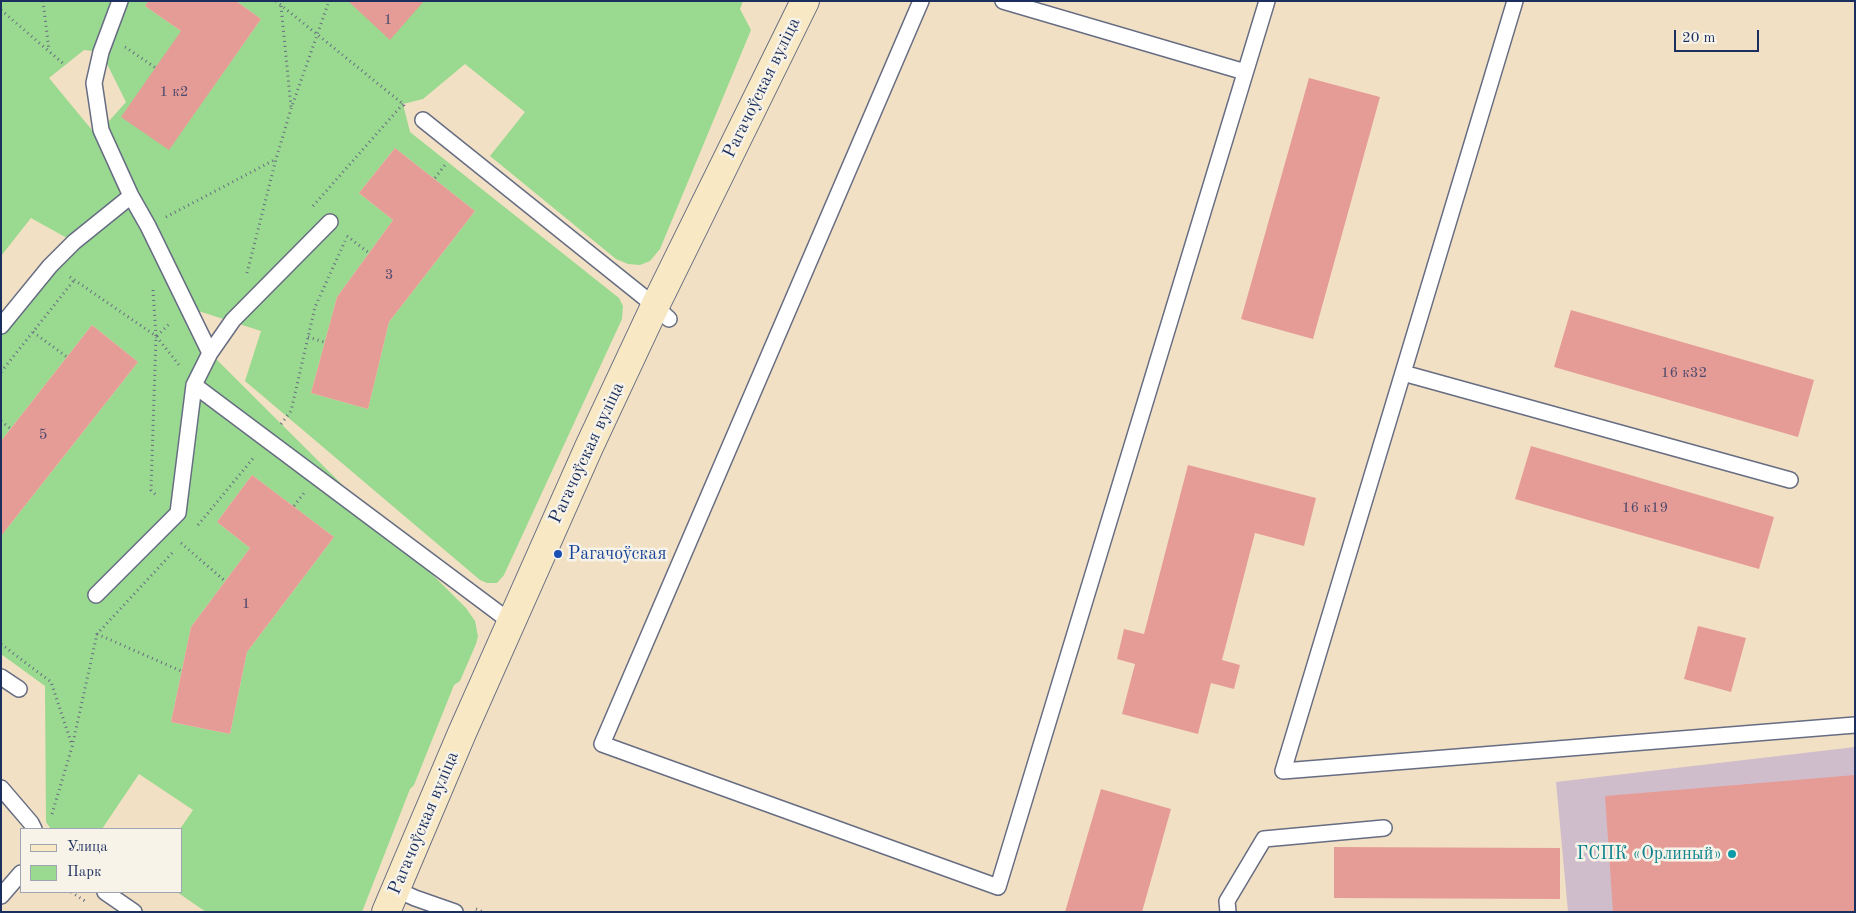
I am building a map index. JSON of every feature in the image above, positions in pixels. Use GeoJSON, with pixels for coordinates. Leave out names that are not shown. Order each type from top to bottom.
{"type":"FeatureCollection","features":[{"type":"Feature","properties":{"kind":"street","name":"Рагачоўская вуліца"},"geometry":{"type":"LineString","coordinates":[[391,900],[548,538],[662,312],[805,1]]}},
{"type":"Feature","properties":{"kind":"lane"},"geometry":{"type":"LineString","coordinates":[[120,1],[101,52],[94,83],[101,130],[131,196],[148,226],[210,353]]}},
{"type":"Feature","properties":{"kind":"lane"},"geometry":{"type":"LineString","coordinates":[[921,1],[602,744],[998,887],[1267,1]]}},
{"type":"Feature","properties":{"kind":"lane"},"geometry":{"type":"LineString","coordinates":[[1003,1],[1245,72]]}},
{"type":"Feature","properties":{"kind":"lane"},"geometry":{"type":"LineString","coordinates":[[1515,1],[1283,771],[1855,725]]}},
{"type":"Feature","properties":{"kind":"lane"},"geometry":{"type":"LineString","coordinates":[[423,120],[662,312]]}},
{"type":"Feature","properties":{"kind":"lane"},"geometry":{"type":"LineString","coordinates":[[1,326],[50,266],[74,242],[131,196]]}},
{"type":"Feature","properties":{"kind":"lane"},"geometry":{"type":"LineString","coordinates":[[96,595],[178,513],[194,385],[210,353],[233,320],[330,222]]}},
{"type":"Feature","properties":{"kind":"lane"},"geometry":{"type":"LineString","coordinates":[[1403,373],[1790,480]]}},
{"type":"Feature","properties":{"kind":"lane"},"geometry":{"type":"LineString","coordinates":[[194,385],[512,623]]}},
{"type":"Feature","properties":{"kind":"lane"},"geometry":{"type":"LineString","coordinates":[[1,677],[20,690]]}},
{"type":"Feature","properties":{"kind":"lane"},"geometry":{"type":"LineString","coordinates":[[1,788],[34,828]]}},
{"type":"Feature","properties":{"kind":"lane"},"geometry":{"type":"LineString","coordinates":[[1228,912],[1227,901],[1264,839],[1384,828]]}},
{"type":"Feature","properties":{"kind":"lane"},"geometry":{"type":"LineString","coordinates":[[1,896],[20,873]]}},
{"type":"Feature","properties":{"kind":"lane"},"geometry":{"type":"LineString","coordinates":[[106,893],[134,912]]}},
{"type":"Feature","properties":{"kind":"lane"},"geometry":{"type":"LineString","coordinates":[[391,900],[415,898],[455,912]]}},
{"type":"Feature","properties":{"kind":"path"},"geometry":{"type":"LineString","coordinates":[[43,1],[49,50]]}},
{"type":"Feature","properties":{"kind":"path"},"geometry":{"type":"LineString","coordinates":[[246,278],[291,109],[329,1]]}},
{"type":"Feature","properties":{"kind":"path"},"geometry":{"type":"LineString","coordinates":[[281,5],[291,109]]}},
{"type":"Feature","properties":{"kind":"path"},"geometry":{"type":"LineString","coordinates":[[1,10],[65,65]]}},
{"type":"Feature","properties":{"kind":"path"},"geometry":{"type":"LineString","coordinates":[[107,35],[156,68]]}},
{"type":"Feature","properties":{"kind":"path"},"geometry":{"type":"LineString","coordinates":[[369,253],[312,206],[403,104]]}},
{"type":"Feature","properties":{"kind":"path"},"geometry":{"type":"LineString","coordinates":[[435,178],[450,158]]}},
{"type":"Feature","properties":{"kind":"path"},"geometry":{"type":"LineString","coordinates":[[148,226],[276,160]]}},
{"type":"Feature","properties":{"kind":"path"},"geometry":{"type":"LineString","coordinates":[[267,440],[291,411],[315,307],[347,236]]}},
{"type":"Feature","properties":{"kind":"path"},"geometry":{"type":"LineString","coordinates":[[50,266],[75,279],[156,336],[194,385]]}},
{"type":"Feature","properties":{"kind":"path"},"geometry":{"type":"LineString","coordinates":[[1,372],[75,279]]}},
{"type":"Feature","properties":{"kind":"path"},"geometry":{"type":"LineString","coordinates":[[151,490],[156,336],[152,281]]}},
{"type":"Feature","properties":{"kind":"path"},"geometry":{"type":"LineString","coordinates":[[33,332],[67,357]]}},
{"type":"Feature","properties":{"kind":"path"},"geometry":{"type":"LineString","coordinates":[[308,337],[324,342]]}},
{"type":"Feature","properties":{"kind":"path"},"geometry":{"type":"LineString","coordinates":[[1,420],[11,429]]}},
{"type":"Feature","properties":{"kind":"path"},"geometry":{"type":"LineString","coordinates":[[181,543],[225,581]]}},
{"type":"Feature","properties":{"kind":"path"},"geometry":{"type":"LineString","coordinates":[[50,820],[72,747],[97,634],[181,671]]}},
{"type":"Feature","properties":{"kind":"path"},"geometry":{"type":"LineString","coordinates":[[1,644],[51,682],[72,747]]}},
{"type":"Feature","properties":{"kind":"shaded area","name":"ГСПК «Орлиный»"},"geometry":{"type":"Polygon","coordinates":[[[1855,747],[1855,912],[1568,912],[1556,782],[1855,747]]]}},
{"type":"Feature","properties":{"kind":"green space"},"geometry":{"type":"Polygon","coordinates":[[[1,1],[148,1],[145,6],[181,31],[169,149],[261,19],[236,1],[743,1],[740,9],[751,30],[660,249],[650,261],[640,265],[628,264],[616,259],[490,156],[525,112],[465,64],[423,99],[403,104],[410,132],[619,298],[623,306],[622,319],[504,575],[497,583],[487,583],[480,580],[245,381],[261,331],[189,308],[210,353],[466,608],[475,621],[478,636],[476,644],[460,681],[454,685],[414,785],[410,789],[362,912],[206,912],[178,893],[182,893],[181,828],[193,810],[139,774],[103,828],[50,828],[46,822],[45,686],[1,654],[1,536],[138,362],[92,325],[1,441],[1,326],[74,242],[31,218],[1,256],[1,1]],[[84,50],[49,78],[92,130],[101,130],[126,102],[101,52],[84,50]],[[395,148],[359,193],[393,220],[337,297],[311,393],[368,409],[389,322],[475,211],[395,148]],[[252,475],[217,522],[250,548],[191,627],[171,722],[230,734],[247,652],[334,537],[252,475]]]}},
{"type":"Feature","properties":{"kind":"building"},"geometry":{"type":"Polygon","coordinates":[[[148,1],[236,1],[261,19],[169,150],[121,117],[181,31],[145,6],[148,1]]]}},
{"type":"Feature","properties":{"kind":"building"},"geometry":{"type":"Polygon","coordinates":[[[348,1],[424,1],[390,40],[348,1]]]}},
{"type":"Feature","properties":{"kind":"building"},"geometry":{"type":"Polygon","coordinates":[[[1309,78],[1380,97],[1313,339],[1241,319],[1309,78]]]}},
{"type":"Feature","properties":{"kind":"building"},"geometry":{"type":"Polygon","coordinates":[[[395,148],[475,211],[389,322],[368,409],[311,393],[337,297],[393,220],[359,193],[395,148]]]}},
{"type":"Feature","properties":{"kind":"building"},"geometry":{"type":"Polygon","coordinates":[[[1571,310],[1814,380],[1798,437],[1554,367],[1571,310]]]}},
{"type":"Feature","properties":{"kind":"building"},"geometry":{"type":"Polygon","coordinates":[[[92,325],[138,362],[1,536],[1,441],[92,325]]]}},
{"type":"Feature","properties":{"kind":"building"},"geometry":{"type":"Polygon","coordinates":[[[1531,446],[1774,517],[1759,569],[1515,499],[1531,446]]]}},
{"type":"Feature","properties":{"kind":"building"},"geometry":{"type":"Polygon","coordinates":[[[1188,465],[1316,498],[1304,546],[1255,533],[1222,660],[1240,665],[1234,689],[1211,683],[1198,734],[1122,714],[1135,664],[1117,659],[1124,629],[1144,634],[1188,465]]]}},
{"type":"Feature","properties":{"kind":"building"},"geometry":{"type":"Polygon","coordinates":[[[252,475],[334,537],[247,652],[230,734],[171,722],[191,627],[250,548],[217,522],[252,475]]]}},
{"type":"Feature","properties":{"kind":"building"},"geometry":{"type":"Polygon","coordinates":[[[1698,626],[1746,638],[1731,692],[1684,679],[1698,626]]]}},
{"type":"Feature","properties":{"kind":"building","name":"ГСПК «Орлиный»"},"geometry":{"type":"Polygon","coordinates":[[[1855,775],[1855,912],[1613,912],[1605,796],[1855,775]]]}},
{"type":"Feature","properties":{"kind":"building"},"geometry":{"type":"Polygon","coordinates":[[[1101,789],[1171,809],[1142,912],[1065,912],[1101,789]]]}},
{"type":"Feature","properties":{"kind":"building"},"geometry":{"type":"Polygon","coordinates":[[[1334,847],[1560,848],[1560,899],[1334,898],[1334,847]]]}},
{"type":"Feature","properties":{"kind":"place","name":"Рагачоўская"},"geometry":{"type":"Point","coordinates":[558,554]}},
{"type":"Feature","properties":{"kind":"place","name":"ГСПК «Орлиный»"},"geometry":{"type":"Point","coordinates":[1732,854]}}]}
